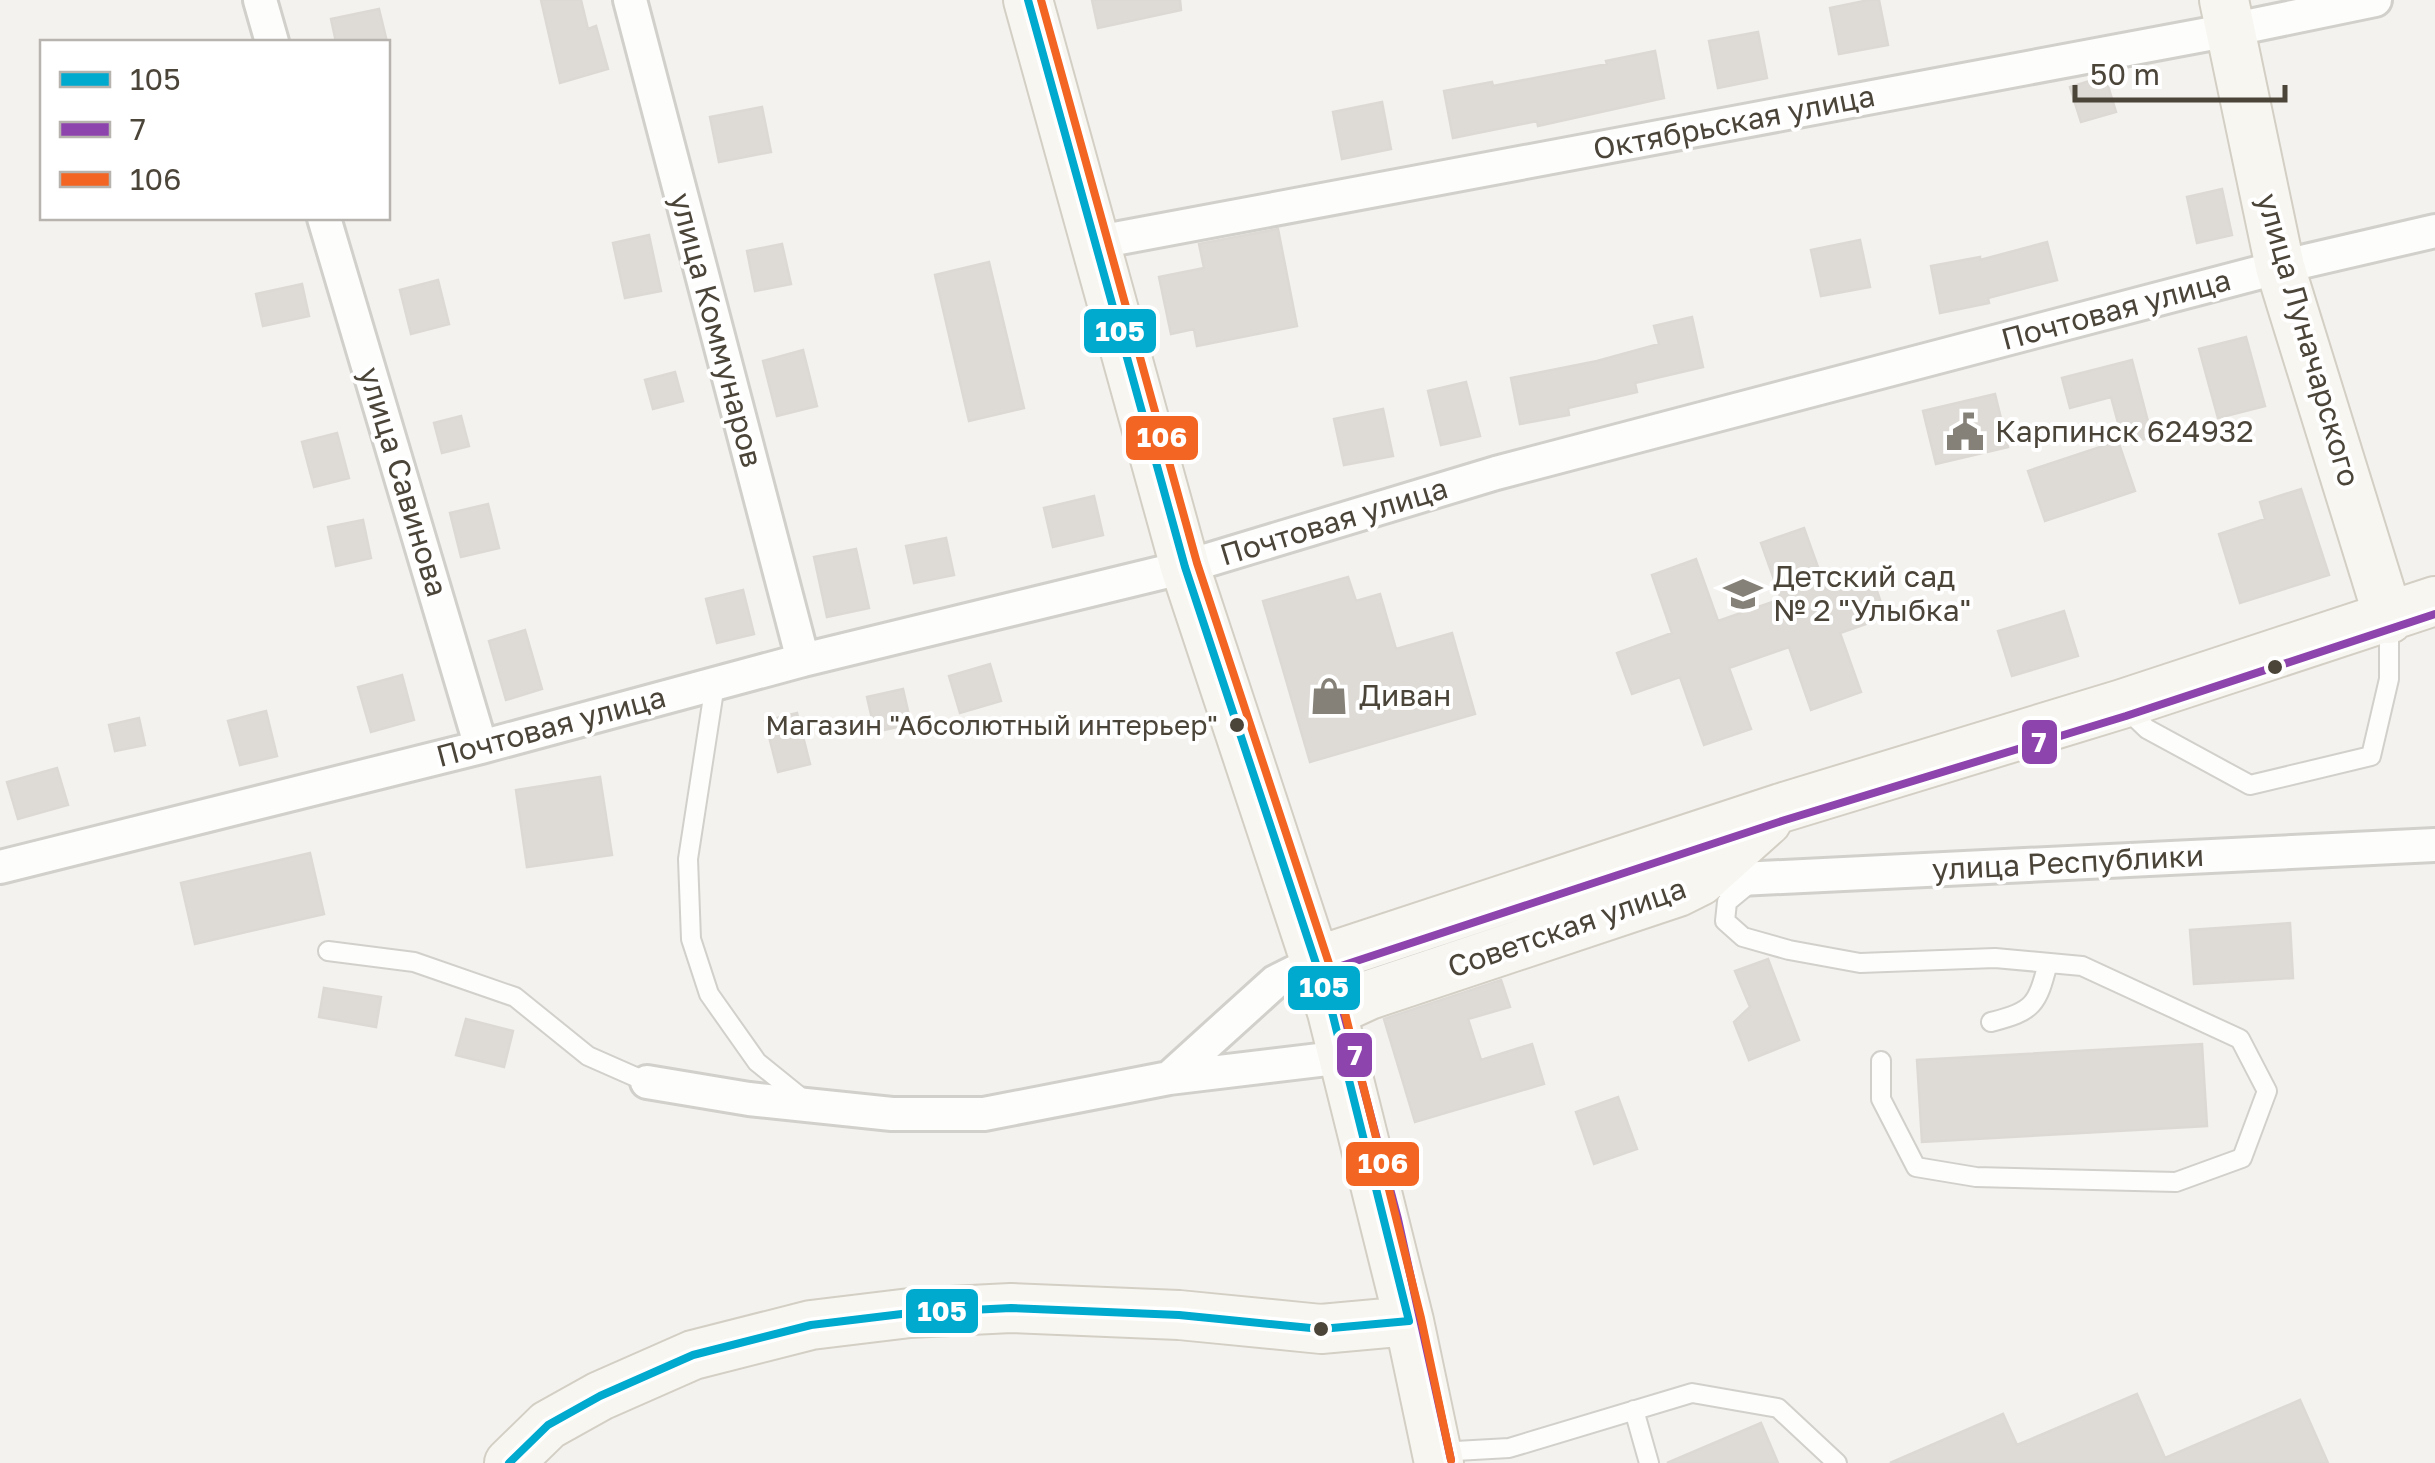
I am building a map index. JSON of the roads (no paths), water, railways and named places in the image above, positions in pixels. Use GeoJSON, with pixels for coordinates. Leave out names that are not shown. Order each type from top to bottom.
{"type":"FeatureCollection","features":[{"type":"Feature","properties":{"kind":"street"},"geometry":{"type":"LineString","coordinates":[[260,0],[271,40]]}},
{"type":"Feature","properties":{"kind":"street","name":"улица Коммунаров"},"geometry":{"type":"LineString","coordinates":[[630,0],[803,660]]}},
{"type":"Feature","properties":{"kind":"street"},"geometry":{"type":"LineString","coordinates":[[1028,0],[1184,566],[1332,1012],[1409,1321],[1438,1458]]}},
{"type":"Feature","properties":{"kind":"street","name":"Октябрьская улица"},"geometry":{"type":"LineString","coordinates":[[1093,244],[2227,15],[2375,0]]}},
{"type":"Feature","properties":{"kind":"street","name":"улица Луначарского"},"geometry":{"type":"LineString","coordinates":[[2227,15],[2280,267],[2389,619]]}},
{"type":"Feature","properties":{"kind":"street","name":"улица Савинова"},"geometry":{"type":"LineString","coordinates":[[325,220],[481,747]]}},
{"type":"Feature","properties":{"kind":"street","name":"Почтовая улица"},"geometry":{"type":"LineString","coordinates":[[0,867],[1184,566],[1496,473],[2280,267],[2435,231]]}},
{"type":"Feature","properties":{"kind":"street","name":"Советская улица"},"geometry":{"type":"LineString","coordinates":[[1317,961],[1781,808],[2122,704],[2435,601]]}},
{"type":"Feature","properties":{"kind":"street","name":"Советская улица"},"geometry":{"type":"LineString","coordinates":[[1332,1012],[1369,995],[1678,892],[1700,881],[1781,808]]}},
{"type":"Feature","properties":{"kind":"street","name":"улица Республики"},"geometry":{"type":"LineString","coordinates":[[1700,881],[2435,845]]}},
{"type":"Feature","properties":{"kind":"street"},"geometry":{"type":"LineString","coordinates":[[1168,1078],[1275,982],[1317,961]]}},
{"type":"Feature","properties":{"kind":"street"},"geometry":{"type":"LineString","coordinates":[[647,1082],[892,1114],[984,1114],[1168,1078],[1344,1057]]}},
{"type":"Feature","properties":{"kind":"street"},"geometry":{"type":"LineString","coordinates":[[510,1463],[548,1425],[600,1396],[693,1355],[811,1324],[910,1312],[1011,1308],[1130,1312],[1322,1328],[1409,1321]]}},
{"type":"Feature","properties":{"kind":"lane"},"geometry":{"type":"LineString","coordinates":[[2122,704],[2146,729],[2250,784],[2370,756],[2389,679],[2389,619]]}},
{"type":"Feature","properties":{"kind":"lane"},"geometry":{"type":"LineString","coordinates":[[715,684],[688,859],[691,939],[709,994],[757,1062],[810,1105]]}},
{"type":"Feature","properties":{"kind":"lane"},"geometry":{"type":"LineString","coordinates":[[1754,879],[1727,902],[1725,921],[1743,937],[1860,963],[1995,958],[2082,966],[2240,1040],[2267,1091],[2242,1158],[2176,1182],[1976,1177],[1916,1166],[1881,1099],[1881,1061]]}},
{"type":"Feature","properties":{"kind":"lane"},"geometry":{"type":"LineString","coordinates":[[328,951],[414,962],[515,997],[588,1056],[647,1082]]}},
{"type":"Feature","properties":{"kind":"lane"},"geometry":{"type":"LineString","coordinates":[[1991,1022],[2019,1015],[2038,1000],[2048,963]]}},
{"type":"Feature","properties":{"kind":"lane"},"geometry":{"type":"LineString","coordinates":[[1438,1458],[1508,1448],[1692,1392],[1778,1408],[1837,1463]]}},
{"type":"Feature","properties":{"kind":"lane"},"geometry":{"type":"LineString","coordinates":[[1634,1410],[1648,1463]]}},
{"type":"Feature","properties":{"kind":"place","name":"Карпинск 624932"},"geometry":{"type":"Point","coordinates":[1965,432]}},
{"type":"Feature","properties":{"kind":"place","name":"Детский сад № 2 \"Улыбка\""},"geometry":{"type":"Point","coordinates":[1743,594]}},
{"type":"Feature","properties":{"kind":"place","name":"Диван"},"geometry":{"type":"Point","coordinates":[1329,696]}},
{"type":"Feature","properties":{"kind":"place","name":"Магазин \"Абсолютный интерьер\""},"geometry":{"type":"Point","coordinates":[1237,725]}}]}
